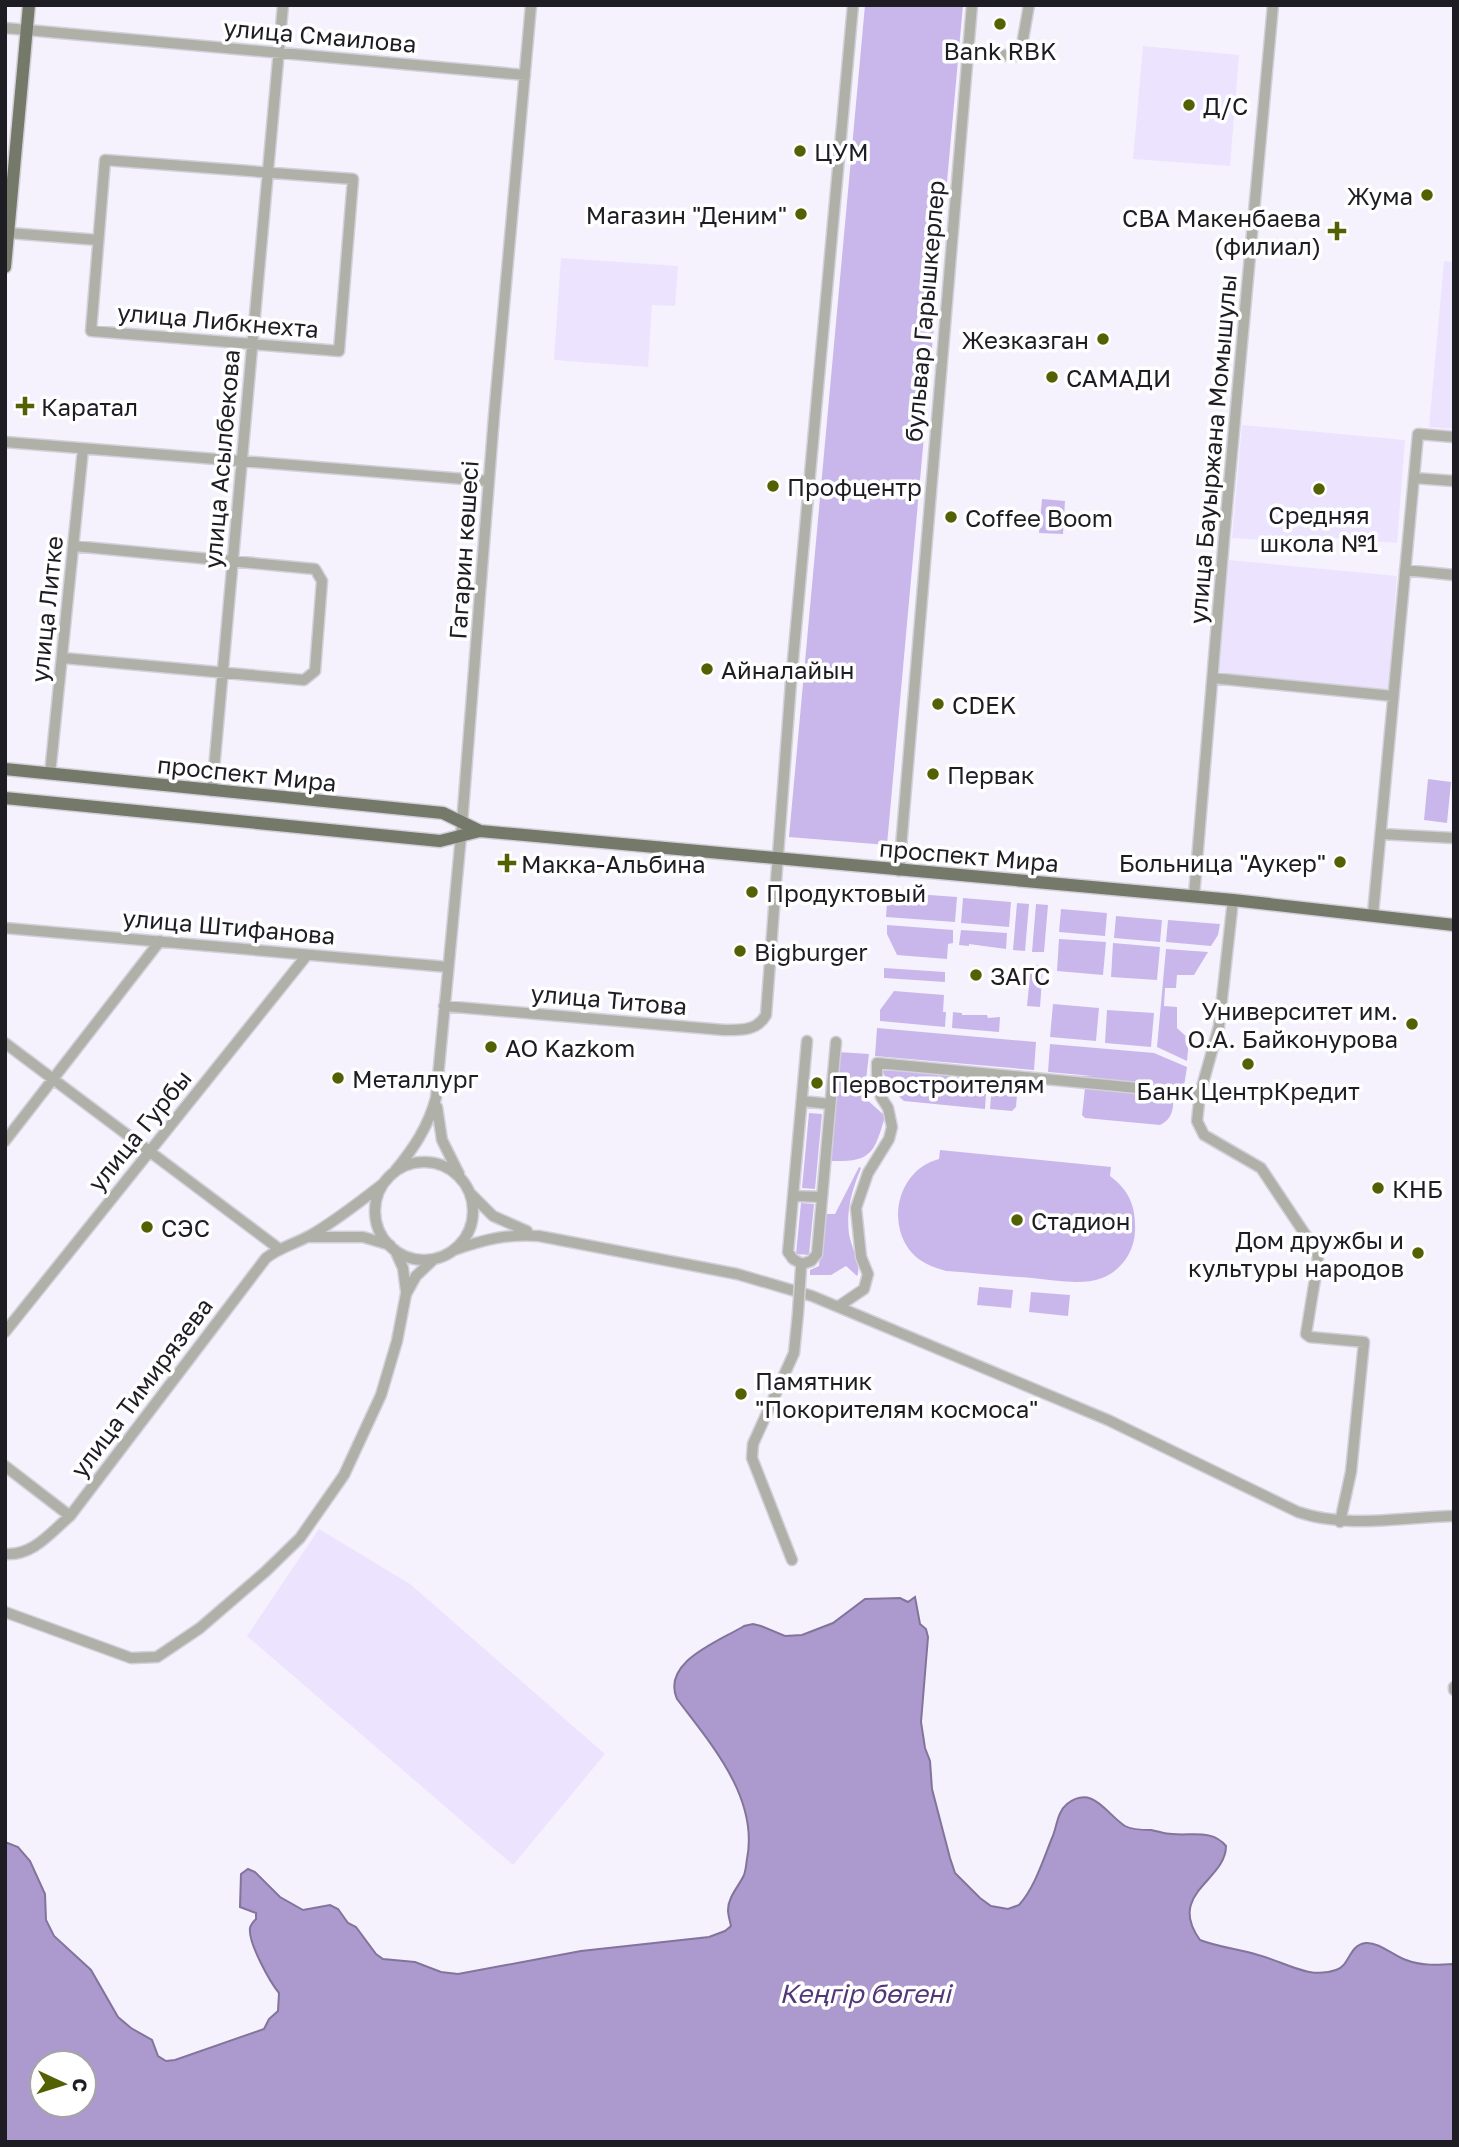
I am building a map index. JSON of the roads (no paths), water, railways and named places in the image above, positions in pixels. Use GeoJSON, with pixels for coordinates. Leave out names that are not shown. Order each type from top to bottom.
{"type":"FeatureCollection","features":[{"type":"Feature","properties":{"kind":"main road"},"geometry":{"type":"LineString","coordinates":[[5,267],[29,5]]}},
{"type":"Feature","properties":{"kind":"main road","name":"проспект Мира"},"geometry":{"type":"LineString","coordinates":[[5,769],[212,792],[443,813],[461,829],[1194,896],[1454,925]]}},
{"type":"Feature","properties":{"kind":"main road","name":"проспект Мира"},"geometry":{"type":"LineString","coordinates":[[5,798],[440,841],[461,829]]}},
{"type":"Feature","properties":{"kind":"street","name":"улица Асылбекова"},"geometry":{"type":"LineString","coordinates":[[212,792],[283,5]]}},
{"type":"Feature","properties":{"kind":"street","name":"Гагарин көшесі"},"geometry":{"type":"LineString","coordinates":[[436,1098],[531,5]]}},
{"type":"Feature","properties":{"kind":"street"},"geometry":{"type":"LineString","coordinates":[[778,859],[795,641],[853,5]]}},
{"type":"Feature","properties":{"kind":"street","name":"бульвар Гарышкерлер"},"geometry":{"type":"LineString","coordinates":[[899,871],[972,5]]}},
{"type":"Feature","properties":{"kind":"street"},"geometry":{"type":"LineString","coordinates":[[968,52],[1020,57],[1029,5]]}},
{"type":"Feature","properties":{"kind":"street","name":"улица Бауыржана Момышулы"},"geometry":{"type":"LineString","coordinates":[[1194,896],[1273,5]]}},
{"type":"Feature","properties":{"kind":"street","name":"улица Смаилова"},"geometry":{"type":"LineString","coordinates":[[5,28],[525,75]]}},
{"type":"Feature","properties":{"kind":"street","name":"улица Либкнехта"},"geometry":{"type":"LineString","coordinates":[[105,160],[268,173],[353,179],[339,351],[91,331],[105,160]]}},
{"type":"Feature","properties":{"kind":"street"},"geometry":{"type":"LineString","coordinates":[[9,233],[98,240]]}},
{"type":"Feature","properties":{"kind":"street"},"geometry":{"type":"LineString","coordinates":[[1373,914],[1418,435],[1454,438]]}},
{"type":"Feature","properties":{"kind":"street"},"geometry":{"type":"LineString","coordinates":[[5,442],[489,481]]}},
{"type":"Feature","properties":{"kind":"street","name":"улица Литке"},"geometry":{"type":"LineString","coordinates":[[50,774],[83,449]]}},
{"type":"Feature","properties":{"kind":"street"},"geometry":{"type":"LineString","coordinates":[[1414,478],[1454,481]]}},
{"type":"Feature","properties":{"kind":"street"},"geometry":{"type":"LineString","coordinates":[[63,658],[304,680],[315,671],[322,582],[315,569],[74,546]]}},
{"type":"Feature","properties":{"kind":"street"},"geometry":{"type":"LineString","coordinates":[[1405,570],[1454,575]]}},
{"type":"Feature","properties":{"kind":"street"},"geometry":{"type":"LineString","coordinates":[[1213,678],[1394,696]]}},
{"type":"Feature","properties":{"kind":"street"},"geometry":{"type":"LineString","coordinates":[[1381,834],[1454,838]]}},
{"type":"Feature","properties":{"kind":"street","name":"улица Титова"},"geometry":{"type":"LineString","coordinates":[[444,1006],[724,1030],[742,1030],[756,1026],[766,1015],[778,859]]}},
{"type":"Feature","properties":{"kind":"street"},"geometry":{"type":"LineString","coordinates":[[1233,900],[1219,1026],[1200,1094],[1197,1121],[1204,1135],[1261,1168],[1317,1252],[1306,1334],[1310,1337],[1364,1342],[1351,1472],[1340,1522]]}},
{"type":"Feature","properties":{"kind":"street","name":"улица Штифанова"},"geometry":{"type":"LineString","coordinates":[[5,929],[448,967]]}},
{"type":"Feature","properties":{"kind":"street"},"geometry":{"type":"LineString","coordinates":[[5,1141],[160,941]]}},
{"type":"Feature","properties":{"kind":"street","name":"улица Гурбы"},"geometry":{"type":"LineString","coordinates":[[5,1332],[307,955]]}},
{"type":"Feature","properties":{"kind":"street"},"geometry":{"type":"LineString","coordinates":[[802,1266],[788,1252],[807,1041]]}},
{"type":"Feature","properties":{"kind":"street"},"geometry":{"type":"LineString","coordinates":[[802,1266],[817,1254],[836,1042]]}},
{"type":"Feature","properties":{"kind":"street"},"geometry":{"type":"LineString","coordinates":[[5,1043],[278,1248]]}},
{"type":"Feature","properties":{"kind":"street"},"geometry":{"type":"LineString","coordinates":[[839,1306],[864,1289],[868,1274],[861,1257],[856,1208],[868,1173],[889,1139],[892,1127],[888,1108],[881,1097],[877,1063],[1200,1094]]}},
{"type":"Feature","properties":{"kind":"street"},"geometry":{"type":"LineString","coordinates":[[307,1237],[338,1218],[384,1183],[425,1129],[436,1098]]}},
{"type":"Feature","properties":{"kind":"street"},"geometry":{"type":"LineString","coordinates":[[436,1098],[442,1140],[470,1193],[493,1216],[540,1236]]}},
{"type":"Feature","properties":{"kind":"street"},"geometry":{"type":"LineString","coordinates":[[802,1101],[830,1104]]}},
{"type":"Feature","properties":{"kind":"street"},"geometry":{"type":"LineString","coordinates":[[395,1171],[424,1161],[445,1166],[460,1177]]}},
{"type":"Feature","properties":{"kind":"street"},"geometry":{"type":"LineString","coordinates":[[5,1612],[131,1658],[157,1657],[200,1628],[300,1538],[344,1475],[381,1395],[397,1341],[406,1294],[403,1268],[381,1233],[376,1216],[377,1199],[384,1183]]}},
{"type":"Feature","properties":{"kind":"street"},"geometry":{"type":"LineString","coordinates":[[454,1250],[467,1234],[471,1224],[473,1213],[470,1193]]}},
{"type":"Feature","properties":{"kind":"street"},"geometry":{"type":"LineString","coordinates":[[794,1196],[822,1197]]}},
{"type":"Feature","properties":{"kind":"street"},"geometry":{"type":"LineString","coordinates":[[406,1294],[416,1276],[434,1259],[489,1237],[518,1235],[540,1236],[737,1274],[839,1306],[1108,1420],[1317,1519],[1340,1522],[1454,1516]]}},
{"type":"Feature","properties":{"kind":"street"},"geometry":{"type":"LineString","coordinates":[[307,1237],[363,1237],[392,1247],[411,1258],[434,1259]]}},
{"type":"Feature","properties":{"kind":"street","name":"улица Тимирязева"},"geometry":{"type":"LineString","coordinates":[[5,1554],[18,1555],[31,1550],[70,1516],[266,1258],[278,1248],[307,1237]]}},
{"type":"Feature","properties":{"kind":"street"},"geometry":{"type":"LineString","coordinates":[[792,1560],[752,1458],[753,1444],[794,1353],[802,1266]]}},
{"type":"Feature","properties":{"kind":"street"},"geometry":{"type":"LineString","coordinates":[[5,1466],[70,1516]]}},
{"type":"Feature","properties":{"kind":"water","name":"Кеңгір бөгені"},"geometry":{"type":"Polygon","coordinates":[[[915,1597],[920,1624],[926,1629],[928,1637],[921,1722],[930,1761],[932,1789],[950,1858],[955,1873],[980,1898],[991,1906],[1008,1909],[1019,1905],[1038,1873],[1061,1811],[1076,1799],[1092,1799],[1125,1826],[1138,1830],[1214,1837],[1226,1846],[1223,1858],[1193,1899],[1190,1910],[1191,1924],[1200,1940],[1316,1973],[1341,1967],[1356,1947],[1366,1943],[1412,1962],[1430,1965],[1454,1964],[1454,2142],[5,2142],[5,1842],[18,1847],[30,1861],[45,1894],[46,1920],[54,1936],[91,1970],[118,2017],[152,2040],[158,2056],[166,2061],[264,2029],[269,2019],[278,2011],[279,1993],[260,1962],[250,1935],[256,1913],[240,1907],[241,1874],[248,1869],[255,1872],[280,1897],[303,1910],[330,1905],[338,1909],[383,1959],[415,1962],[441,1972],[458,1974],[581,1951],[709,1937],[731,1926],[728,1905],[745,1873],[749,1836],[746,1815],[729,1773],[677,1699],[674,1686],[677,1674],[684,1664],[707,1646],[744,1626],[753,1624],[785,1636],[802,1635],[833,1623],[865,1599],[900,1598],[908,1602],[915,1597]]]}},
{"type":"Feature","properties":{"kind":"place","name":"Bank RBK"},"geometry":{"type":"Point","coordinates":[1000,24]}},
{"type":"Feature","properties":{"kind":"place","name":"Д/С"},"geometry":{"type":"Point","coordinates":[1189,105]}},
{"type":"Feature","properties":{"kind":"place","name":"ЦУМ"},"geometry":{"type":"Point","coordinates":[800,151]}},
{"type":"Feature","properties":{"kind":"place","name":"Жума"},"geometry":{"type":"Point","coordinates":[1427,195]}},
{"type":"Feature","properties":{"kind":"place","name":"Магазин \"Деним\""},"geometry":{"type":"Point","coordinates":[801,214]}},
{"type":"Feature","properties":{"kind":"place","name":"СВА Макенбаева (филиал)"},"geometry":{"type":"Point","coordinates":[1337,231]}},
{"type":"Feature","properties":{"kind":"place","name":"Жезказган"},"geometry":{"type":"Point","coordinates":[1103,339]}},
{"type":"Feature","properties":{"kind":"place","name":"САМАДИ"},"geometry":{"type":"Point","coordinates":[1052,377]}},
{"type":"Feature","properties":{"kind":"place","name":"Каратал"},"geometry":{"type":"Point","coordinates":[25,406]}},
{"type":"Feature","properties":{"kind":"place","name":"Профцентр"},"geometry":{"type":"Point","coordinates":[773,486]}},
{"type":"Feature","properties":{"kind":"place","name":"Средняя школа №1"},"geometry":{"type":"Point","coordinates":[1319,489]}},
{"type":"Feature","properties":{"kind":"place","name":"Coffee Boom"},"geometry":{"type":"Point","coordinates":[951,517]}},
{"type":"Feature","properties":{"kind":"place","name":"Айналайын"},"geometry":{"type":"Point","coordinates":[707,669]}},
{"type":"Feature","properties":{"kind":"place","name":"CDEK"},"geometry":{"type":"Point","coordinates":[938,704]}},
{"type":"Feature","properties":{"kind":"place","name":"Первак"},"geometry":{"type":"Point","coordinates":[933,774]}},
{"type":"Feature","properties":{"kind":"place","name":"Больница \"Аукер\""},"geometry":{"type":"Point","coordinates":[1340,862]}},
{"type":"Feature","properties":{"kind":"place","name":"Макка-Альбина"},"geometry":{"type":"Point","coordinates":[507,863]}},
{"type":"Feature","properties":{"kind":"place","name":"Продуктовый"},"geometry":{"type":"Point","coordinates":[752,892]}},
{"type":"Feature","properties":{"kind":"place","name":"Bigburger"},"geometry":{"type":"Point","coordinates":[740,951]}},
{"type":"Feature","properties":{"kind":"place","name":"ЗАГС"},"geometry":{"type":"Point","coordinates":[976,975]}},
{"type":"Feature","properties":{"kind":"place","name":"Университет им. О.А. Байконурова"},"geometry":{"type":"Point","coordinates":[1412,1024]}},
{"type":"Feature","properties":{"kind":"place","name":"AO Kazkom"},"geometry":{"type":"Point","coordinates":[491,1047]}},
{"type":"Feature","properties":{"kind":"place","name":"Банк ЦентрКредит"},"geometry":{"type":"Point","coordinates":[1248,1064]}},
{"type":"Feature","properties":{"kind":"place","name":"Металлург"},"geometry":{"type":"Point","coordinates":[338,1078]}},
{"type":"Feature","properties":{"kind":"place","name":"Первостроителям"},"geometry":{"type":"Point","coordinates":[817,1083]}},
{"type":"Feature","properties":{"kind":"place","name":"КНБ"},"geometry":{"type":"Point","coordinates":[1378,1188]}},
{"type":"Feature","properties":{"kind":"place","name":"Стадион"},"geometry":{"type":"Point","coordinates":[1017,1220]}},
{"type":"Feature","properties":{"kind":"place","name":"СЭС"},"geometry":{"type":"Point","coordinates":[147,1227]}},
{"type":"Feature","properties":{"kind":"place","name":"Дом дружбы и культуры народов"},"geometry":{"type":"Point","coordinates":[1418,1253]}},
{"type":"Feature","properties":{"kind":"place","name":"Памятник \"Покорителям космоса\""},"geometry":{"type":"Point","coordinates":[741,1394]}}]}
